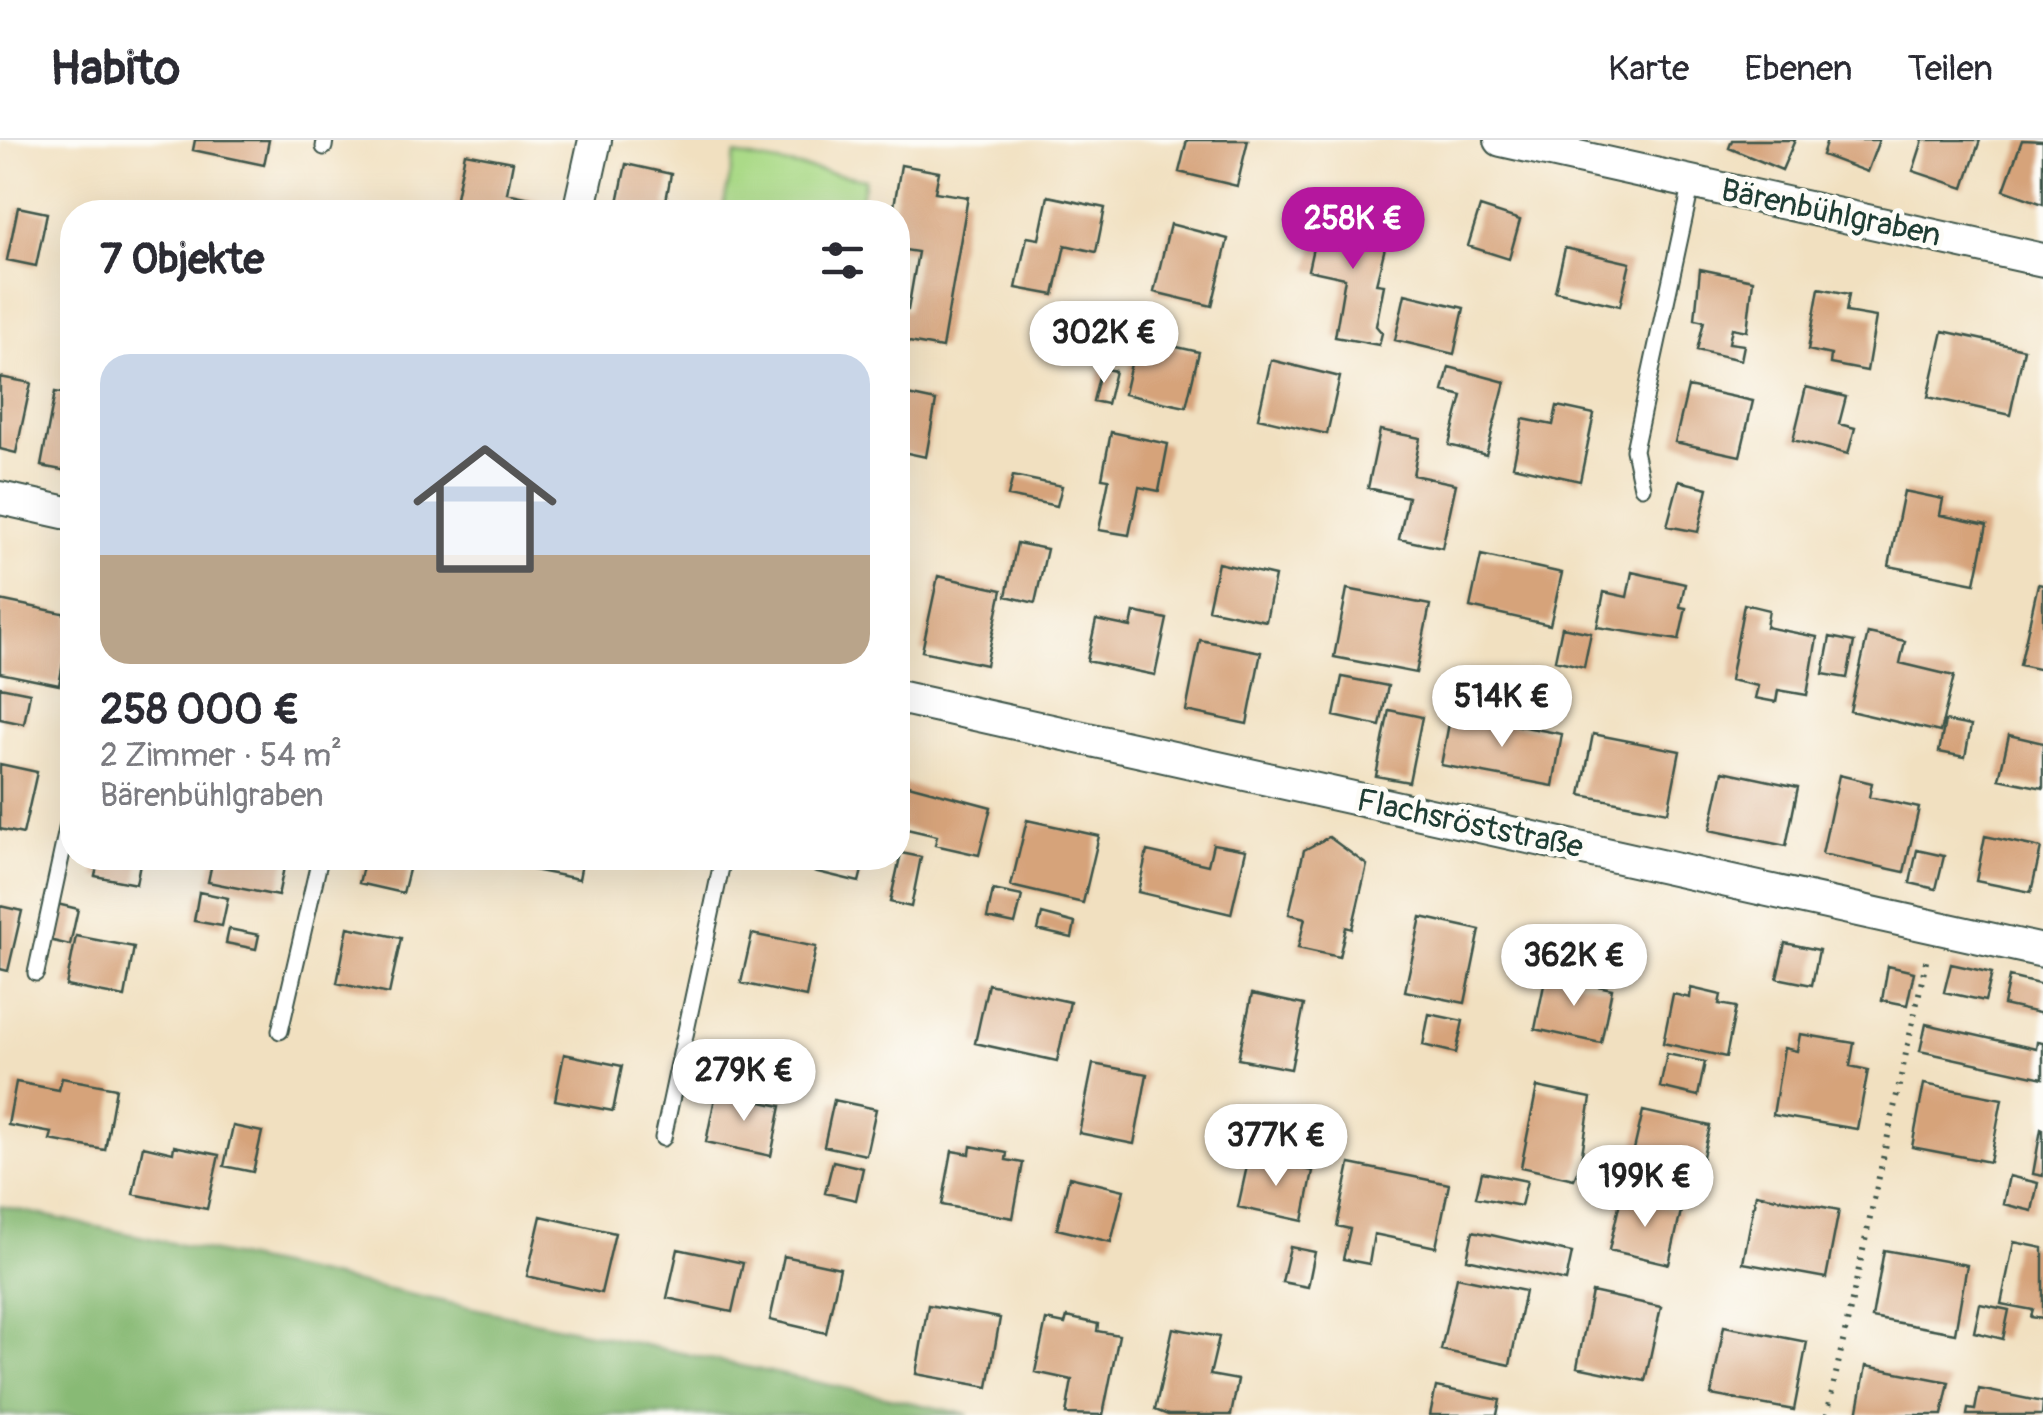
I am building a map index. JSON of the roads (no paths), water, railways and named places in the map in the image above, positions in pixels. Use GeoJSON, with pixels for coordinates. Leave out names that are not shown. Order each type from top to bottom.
{"type":"FeatureCollection","features":[{"type":"Feature","properties":{"kind":"street"},"geometry":{"type":"LineString","coordinates":[[582,200],[596,140]]}},
{"type":"Feature","properties":{"kind":"street","name":"Bärenbühlgraben"},"geometry":{"type":"LineString","coordinates":[[1501,140],[2043,260]]}},
{"type":"Feature","properties":{"kind":"street"},"geometry":{"type":"LineString","coordinates":[[0,498],[60,511]]}},
{"type":"Feature","properties":{"kind":"street","name":"Flachsröststraße"},"geometry":{"type":"LineString","coordinates":[[910,700],[2043,950]]}},
{"type":"Feature","properties":{"kind":"lane"},"geometry":{"type":"LineString","coordinates":[[1642,487],[1634,450],[1692,182]]}},
{"type":"Feature","properties":{"kind":"lane"},"geometry":{"type":"LineString","coordinates":[[36,973],[60,862]]}},
{"type":"Feature","properties":{"kind":"lane"},"geometry":{"type":"LineString","coordinates":[[280,1031],[317,870]]}},
{"type":"Feature","properties":{"kind":"lane"},"geometry":{"type":"LineString","coordinates":[[663,1138],[720,870]]}}]}
